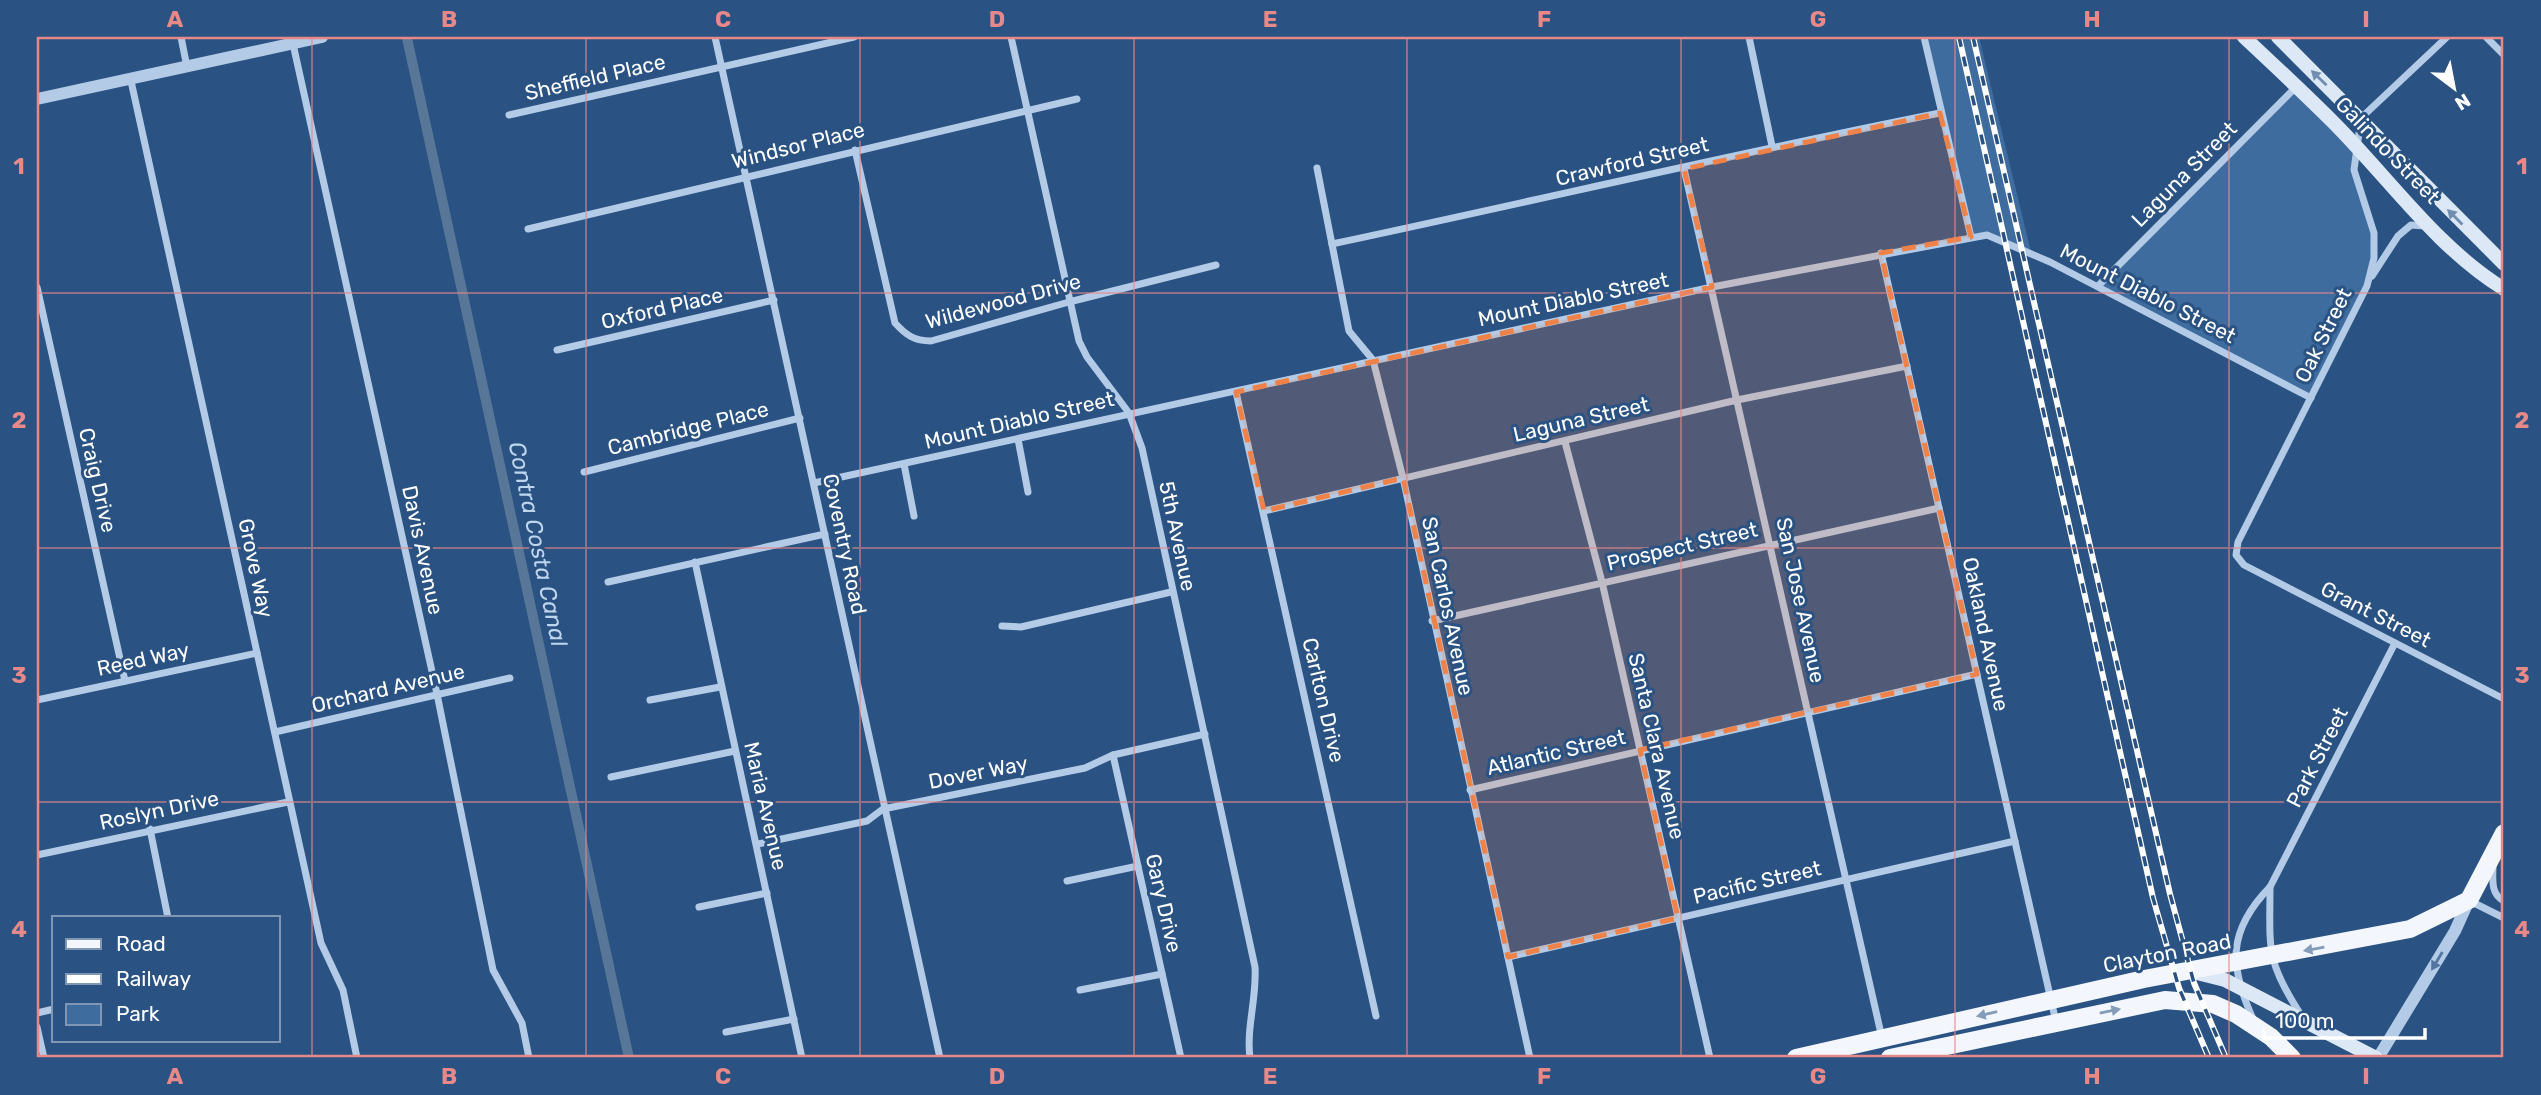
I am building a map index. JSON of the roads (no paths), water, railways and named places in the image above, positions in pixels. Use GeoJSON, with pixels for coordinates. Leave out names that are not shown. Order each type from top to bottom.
{"type":"FeatureCollection","features":[{"type":"Feature","properties":{"kind":"main road","name":"Galindo Street"},"geometry":{"type":"LineString","coordinates":[[2244,37],[2357,148],[2432,227],[2485,277],[2504,289]]}},
{"type":"Feature","properties":{"kind":"main road","name":"Galindo Street"},"geometry":{"type":"LineString","coordinates":[[2275,37],[2361,118],[2447,210],[2504,264]]}},
{"type":"Feature","properties":{"kind":"main road"},"geometry":{"type":"LineString","coordinates":[[2469,900],[2504,833]]}},
{"type":"Feature","properties":{"kind":"main road","name":"Clayton Road"},"geometry":{"type":"LineString","coordinates":[[1796,1058],[2050,1000],[2410,929],[2469,900]]}},
{"type":"Feature","properties":{"kind":"main road"},"geometry":{"type":"LineString","coordinates":[[2193,972],[2239,987],[2377,1058]]}},
{"type":"Feature","properties":{"kind":"main road"},"geometry":{"type":"LineString","coordinates":[[1890,1058],[2165,1000],[2213,1004],[2256,1026],[2292,1058]]}},
{"type":"Feature","properties":{"kind":"street"},"geometry":{"type":"LineString","coordinates":[[181,37],[187,69]]}},
{"type":"Feature","properties":{"kind":"street"},"geometry":{"type":"LineString","coordinates":[[37,99],[187,69],[322,37]]}},
{"type":"Feature","properties":{"kind":"street","name":"Coventry Road"},"geometry":{"type":"LineString","coordinates":[[715,37],[940,1058]]}},
{"type":"Feature","properties":{"kind":"street","name":"Sheffield Place"},"geometry":{"type":"LineString","coordinates":[[509,115],[854,37]]}},
{"type":"Feature","properties":{"kind":"street","name":"5th Avenue"},"geometry":{"type":"LineString","coordinates":[[1011,37],[1079,341],[1087,357],[1129,413],[1142,448],[1171,592],[1205,734],[1255,967],[1256,987],[1248,1046],[1250,1058]]}},
{"type":"Feature","properties":{"kind":"street"},"geometry":{"type":"LineString","coordinates":[[1749,37],[1772,146]]}},
{"type":"Feature","properties":{"kind":"street"},"geometry":{"type":"LineString","coordinates":[[1924,37],[1971,237]]}},
{"type":"Feature","properties":{"kind":"street"},"geometry":{"type":"LineString","coordinates":[[2361,118],[2447,37]]}},
{"type":"Feature","properties":{"kind":"street"},"geometry":{"type":"LineString","coordinates":[[2486,37],[2504,55]]}},
{"type":"Feature","properties":{"kind":"street","name":"Davis Avenue"},"geometry":{"type":"LineString","coordinates":[[293,44],[437,694],[493,970],[522,1023],[529,1058]]}},
{"type":"Feature","properties":{"kind":"street","name":"Grove Way"},"geometry":{"type":"LineString","coordinates":[[131,81],[275,732],[288,802],[321,943],[343,990],[357,1058]]}},
{"type":"Feature","properties":{"kind":"street","name":"Laguna Street"},"geometry":{"type":"LineString","coordinates":[[2098,286],[2296,87]]}},
{"type":"Feature","properties":{"kind":"street","name":"Windsor Place"},"geometry":{"type":"LineString","coordinates":[[528,229],[1077,99]]}},
{"type":"Feature","properties":{"kind":"street","name":"Crawford Street"},"geometry":{"type":"LineString","coordinates":[[1332,244],[1684,169],[1772,146],[1940,113]]}},
{"type":"Feature","properties":{"kind":"street","name":"Oak Street"},"geometry":{"type":"LineString","coordinates":[[2236,555],[2238,542],[2367,286],[2374,258],[2374,233],[2354,170],[2361,118]]}},
{"type":"Feature","properties":{"kind":"street","name":"Wildewood Drive"},"geometry":{"type":"LineString","coordinates":[[855,150],[895,323],[906,335],[920,341],[931,341],[1069,302],[1216,265]]}},
{"type":"Feature","properties":{"kind":"street","name":"San Carlos Avenue"},"geometry":{"type":"LineString","coordinates":[[1317,168],[1349,331],[1373,360],[1403,478],[1432,621],[1530,1058]]}},
{"type":"Feature","properties":{"kind":"street","name":"San Jose Avenue"},"geometry":{"type":"LineString","coordinates":[[1684,169],[1882,1039]]}},
{"type":"Feature","properties":{"kind":"street"},"geometry":{"type":"LineString","coordinates":[[2367,286],[2398,236],[2411,225],[2432,227]]}},
{"type":"Feature","properties":{"kind":"street","name":"Mount Diablo Street"},"geometry":{"type":"LineString","coordinates":[[814,483],[1712,287],[1987,235],[2031,252],[2311,398]]}},
{"type":"Feature","properties":{"kind":"street","name":"Oakland Avenue"},"geometry":{"type":"LineString","coordinates":[[1881,253],[2056,1022]]}},
{"type":"Feature","properties":{"kind":"street","name":"Craig Drive"},"geometry":{"type":"LineString","coordinates":[[37,287],[125,681]]}},
{"type":"Feature","properties":{"kind":"street","name":"Oxford Place"},"geometry":{"type":"LineString","coordinates":[[557,350],[774,300]]}},
{"type":"Feature","properties":{"kind":"street","name":"Laguna Street"},"geometry":{"type":"LineString","coordinates":[[1264,511],[1737,400],[1907,366]]}},
{"type":"Feature","properties":{"kind":"street","name":"Carlton Drive"},"geometry":{"type":"LineString","coordinates":[[1236,392],[1376,1016]]}},
{"type":"Feature","properties":{"kind":"street","name":"Cambridge Place"},"geometry":{"type":"LineString","coordinates":[[584,472],[800,418]]}},
{"type":"Feature","properties":{"kind":"street"},"geometry":{"type":"LineString","coordinates":[[1018,439],[1028,492]]}},
{"type":"Feature","properties":{"kind":"street","name":"Santa Clara Avenue"},"geometry":{"type":"LineString","coordinates":[[1565,442],[1602,582],[1710,1058]]}},
{"type":"Feature","properties":{"kind":"street"},"geometry":{"type":"LineString","coordinates":[[904,464],[914,516]]}},
{"type":"Feature","properties":{"kind":"street","name":"Prospect Street"},"geometry":{"type":"LineString","coordinates":[[1432,621],[1939,509]]}},
{"type":"Feature","properties":{"kind":"street"},"geometry":{"type":"LineString","coordinates":[[607,582],[825,534]]}},
{"type":"Feature","properties":{"kind":"street","name":"Grant Street"},"geometry":{"type":"LineString","coordinates":[[2236,555],[2244,565],[2504,699]]}},
{"type":"Feature","properties":{"kind":"street","name":"Maria Avenue"},"geometry":{"type":"LineString","coordinates":[[695,562],[720,687],[758,844],[802,1058]]}},
{"type":"Feature","properties":{"kind":"street"},"geometry":{"type":"LineString","coordinates":[[1002,625],[1021,627],[1171,592]]}},
{"type":"Feature","properties":{"kind":"street","name":"Park Street"},"geometry":{"type":"LineString","coordinates":[[2233,963],[2245,924],[2257,900],[2270,887],[2395,643]]}},
{"type":"Feature","properties":{"kind":"street","name":"Reed Way"},"geometry":{"type":"LineString","coordinates":[[37,700],[257,653]]}},
{"type":"Feature","properties":{"kind":"street","name":"Atlantic Street"},"geometry":{"type":"LineString","coordinates":[[1470,790],[1977,674]]}},
{"type":"Feature","properties":{"kind":"street","name":"Orchard Avenue"},"geometry":{"type":"LineString","coordinates":[[275,732],[510,678]]}},
{"type":"Feature","properties":{"kind":"street"},"geometry":{"type":"LineString","coordinates":[[650,700],[720,687]]}},
{"type":"Feature","properties":{"kind":"street","name":"Dover Way"},"geometry":{"type":"LineString","coordinates":[[758,844],[867,821],[883,809],[1085,768],[1113,755],[1205,734]]}},
{"type":"Feature","properties":{"kind":"street"},"geometry":{"type":"LineString","coordinates":[[611,777],[735,751]]}},
{"type":"Feature","properties":{"kind":"street","name":"Gary Drive"},"geometry":{"type":"LineString","coordinates":[[1113,755],[1181,1058]]}},
{"type":"Feature","properties":{"kind":"street","name":"Roslyn Drive"},"geometry":{"type":"LineString","coordinates":[[37,855],[149,829],[288,802]]}},
{"type":"Feature","properties":{"kind":"street"},"geometry":{"type":"LineString","coordinates":[[149,829],[168,916]]}},
{"type":"Feature","properties":{"kind":"street","name":"Pacific Street"},"geometry":{"type":"LineString","coordinates":[[1508,957],[2014,841]]}},
{"type":"Feature","properties":{"kind":"street"},"geometry":{"type":"LineString","coordinates":[[2493,857],[2493,887],[2498,898],[2504,901]]}},
{"type":"Feature","properties":{"kind":"street"},"geometry":{"type":"LineString","coordinates":[[1067,881],[1138,866]]}},
{"type":"Feature","properties":{"kind":"street","name":"Park Street"},"geometry":{"type":"LineString","coordinates":[[2270,887],[2268,939],[2272,956],[2279,982],[2305,1021]]}},
{"type":"Feature","properties":{"kind":"street"},"geometry":{"type":"LineString","coordinates":[[699,907],[767,893]]}},
{"type":"Feature","properties":{"kind":"street"},"geometry":{"type":"LineString","coordinates":[[2377,1058],[2455,932],[2469,900],[2504,918]]}},
{"type":"Feature","properties":{"kind":"street"},"geometry":{"type":"LineString","coordinates":[[2233,963],[2239,987],[2256,1026]]}},
{"type":"Feature","properties":{"kind":"street"},"geometry":{"type":"LineString","coordinates":[[1080,990],[1162,974]]}},
{"type":"Feature","properties":{"kind":"street"},"geometry":{"type":"LineString","coordinates":[[726,1032],[794,1020]]}},
{"type":"Feature","properties":{"kind":"street"},"geometry":{"type":"LineString","coordinates":[[37,1027],[44,1058]]}},
{"type":"Feature","properties":{"kind":"waterway","name":"Contra Costa Canal"},"geometry":{"type":"LineString","coordinates":[[407,38],[629,1058]]}},
{"type":"Feature","properties":{"kind":"railway"},"geometry":{"type":"LineString","coordinates":[[1959,37],[2153,898],[2179,988],[2209,1058]]}},
{"type":"Feature","properties":{"kind":"railway"},"geometry":{"type":"LineString","coordinates":[[1973,37],[2170,894],[2194,983],[2226,1058]]}}]}
